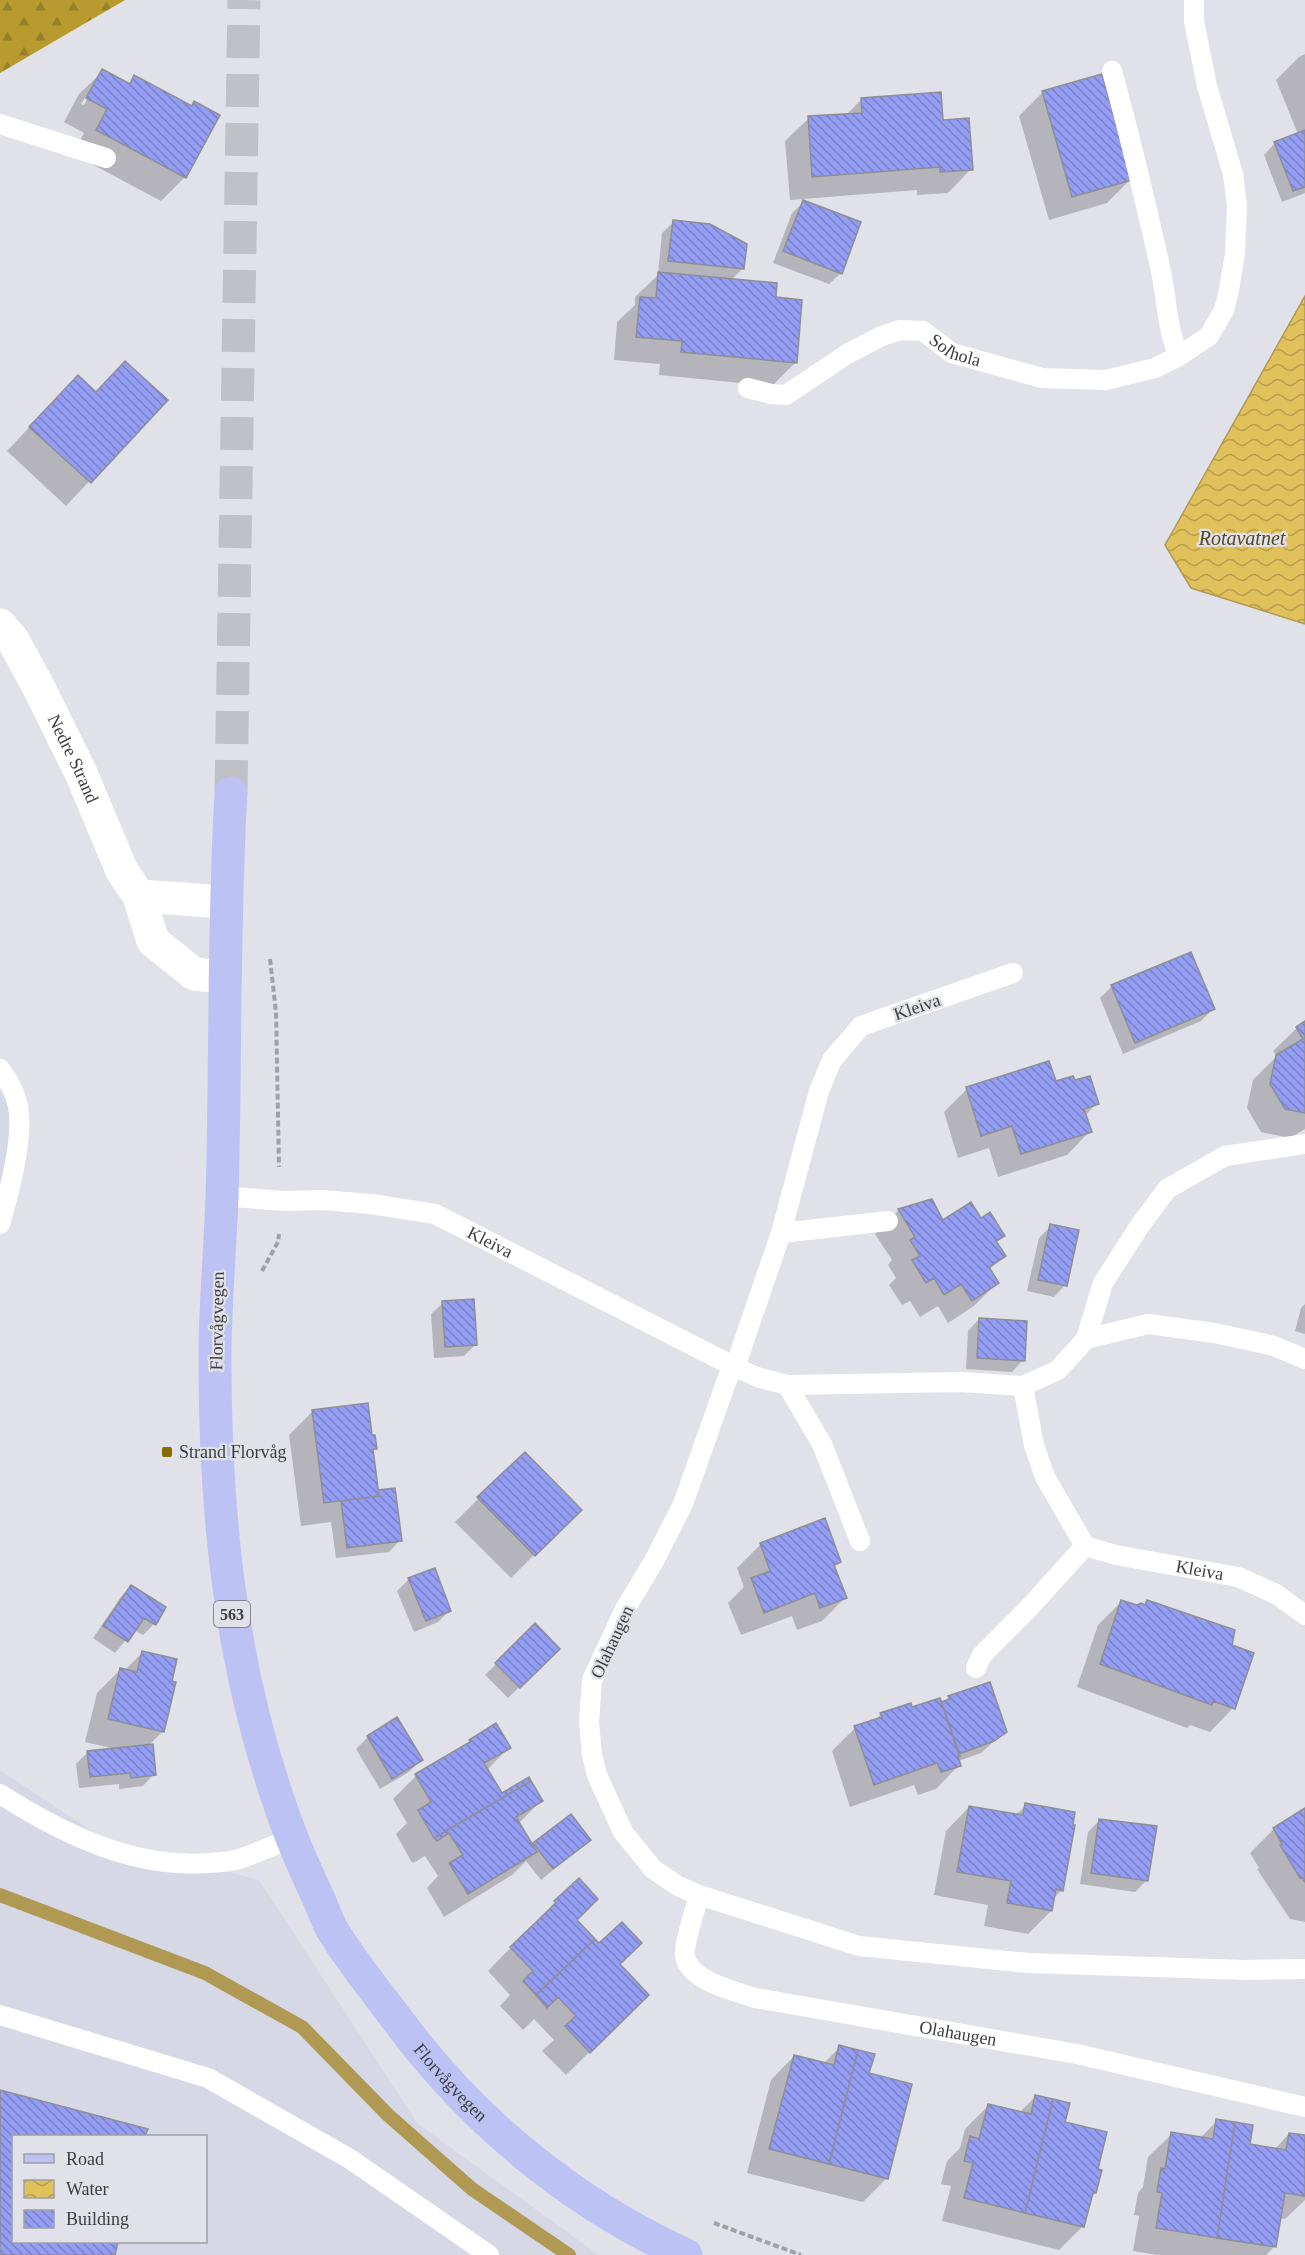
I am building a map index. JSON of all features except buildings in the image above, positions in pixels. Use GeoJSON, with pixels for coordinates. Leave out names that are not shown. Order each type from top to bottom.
{"type":"FeatureCollection","features":[{"type":"Feature","properties":{"kind":"main road","name":"Florvågvegen"},"geometry":{"type":"LineString","coordinates":[[231,793],[225,902],[222,1196],[215,1346],[220,1512],[232,1615],[244,1682],[261,1751],[292,1839],[333,1930],[426,2059],[484,2120],[551,2176],[622,2222],[687,2255]]}},
{"type":"Feature","properties":{"kind":"street","name":"Nedre Strand"},"geometry":{"type":"LineString","coordinates":[[0,625],[13,640],[39,687],[81,773],[122,871],[139,897],[153,941],[194,974],[224,977]]}},
{"type":"Feature","properties":{"kind":"street"},"geometry":{"type":"LineString","coordinates":[[139,897],[225,902]]}},
{"type":"Feature","properties":{"kind":"lane","name":"Solhola"},"geometry":{"type":"LineString","coordinates":[[748,388],[786,395],[847,354],[882,336],[900,330],[923,331],[952,353],[1042,378],[1106,380],[1155,368],[1179,356],[1209,336],[1224,310],[1235,254],[1237,206],[1233,174],[1207,86],[1194,21],[1194,0]]}},
{"type":"Feature","properties":{"kind":"lane"},"geometry":{"type":"LineString","coordinates":[[1112,71],[1134,150],[1163,283],[1171,339],[1179,356]]}},
{"type":"Feature","properties":{"kind":"lane"},"geometry":{"type":"LineString","coordinates":[[0,124],[106,158]]}},
{"type":"Feature","properties":{"kind":"lane","name":"Kleiva"},"geometry":{"type":"LineString","coordinates":[[735,1367],[781,1233],[819,1091],[832,1060],[861,1026],[1013,974]]}},
{"type":"Feature","properties":{"kind":"lane"},"geometry":{"type":"LineString","coordinates":[[0,1068],[12,1087],[18,1107],[17,1151],[0,1224]]}},
{"type":"Feature","properties":{"kind":"lane","name":"Kleiva"},"geometry":{"type":"LineString","coordinates":[[222,1196],[371,1204],[435,1215],[735,1367],[757,1377],[787,1385],[960,1382],[1023,1386],[1058,1370],[1086,1339],[1103,1283],[1167,1189],[1225,1156],[1305,1144]]}},
{"type":"Feature","properties":{"kind":"lane"},"geometry":{"type":"LineString","coordinates":[[781,1233],[888,1221]]}},
{"type":"Feature","properties":{"kind":"lane"},"geometry":{"type":"LineString","coordinates":[[1086,1339],[1148,1324],[1215,1333],[1274,1346],[1305,1359]]}},
{"type":"Feature","properties":{"kind":"lane","name":"Olahaugen"},"geometry":{"type":"LineString","coordinates":[[735,1367],[728,1377],[683,1504],[654,1561],[624,1611],[592,1680],[589,1722],[592,1755],[597,1775],[623,1832],[653,1869],[678,1886],[699,1895],[859,1946],[1028,1963],[1246,1970],[1305,1969]]}},
{"type":"Feature","properties":{"kind":"lane"},"geometry":{"type":"LineString","coordinates":[[787,1385],[822,1444],[860,1541]]}},
{"type":"Feature","properties":{"kind":"lane"},"geometry":{"type":"LineString","coordinates":[[976,1668],[982,1655],[1028,1609],[1085,1546],[1045,1477],[1034,1445],[1023,1386]]}},
{"type":"Feature","properties":{"kind":"lane","name":"Kleiva"},"geometry":{"type":"LineString","coordinates":[[1085,1546],[1116,1555],[1238,1577],[1276,1594],[1305,1615]]}},
{"type":"Feature","properties":{"kind":"lane"},"geometry":{"type":"LineString","coordinates":[[0,1794],[39,1819],[80,1839],[122,1853],[166,1862],[194,1864],[235,1860],[292,1839]]}},
{"type":"Feature","properties":{"kind":"lane","name":"Olahaugen"},"geometry":{"type":"LineString","coordinates":[[699,1895],[684,1954],[689,1966],[715,1985],[755,1998],[1077,2054],[1305,2107]]}},
{"type":"Feature","properties":{"kind":"lane"},"geometry":{"type":"LineString","coordinates":[[0,2015],[208,2078],[350,2159],[489,2255]]}},
{"type":"Feature","properties":{"kind":"path"},"geometry":{"type":"LineString","coordinates":[[258,1278],[278,1242],[283,1201],[277,1155],[276,1012],[270,958]]}},
{"type":"Feature","properties":{"kind":"path"},"geometry":{"type":"LineString","coordinates":[[709,2221],[801,2255]]}},
{"type":"Feature","properties":{"kind":"shaded area"},"geometry":{"type":"Polygon","coordinates":[[[0,1078],[24,1110],[0,1193],[0,1078]]]}},
{"type":"Feature","properties":{"kind":"shaded area"},"geometry":{"type":"Polygon","coordinates":[[[0,1770],[104,1839],[259,1880],[418,2124],[599,2255],[0,2255],[0,1770]]]}},
{"type":"Feature","properties":{"kind":"green space"},"geometry":{"type":"Polygon","coordinates":[[[0,0],[125,0],[0,73],[0,0]]]}},
{"type":"Feature","properties":{"kind":"water","name":"Rotavatnet"},"geometry":{"type":"Polygon","coordinates":[[[1305,296],[1305,624],[1191,588],[1165,545],[1305,296]]]}},
{"type":"Feature","properties":{"kind":"waterway"},"geometry":{"type":"LineString","coordinates":[[0,1895],[205,1973],[302,2027],[388,2115],[472,2189],[569,2255]]}},
{"type":"Feature","properties":{"kind":"tunnel"},"geometry":{"type":"LineString","coordinates":[[231,793],[244,0]]}},
{"type":"Feature","properties":{"kind":"place","name":"Strand Florvåg"},"geometry":{"type":"Point","coordinates":[167,1452]}}]}
